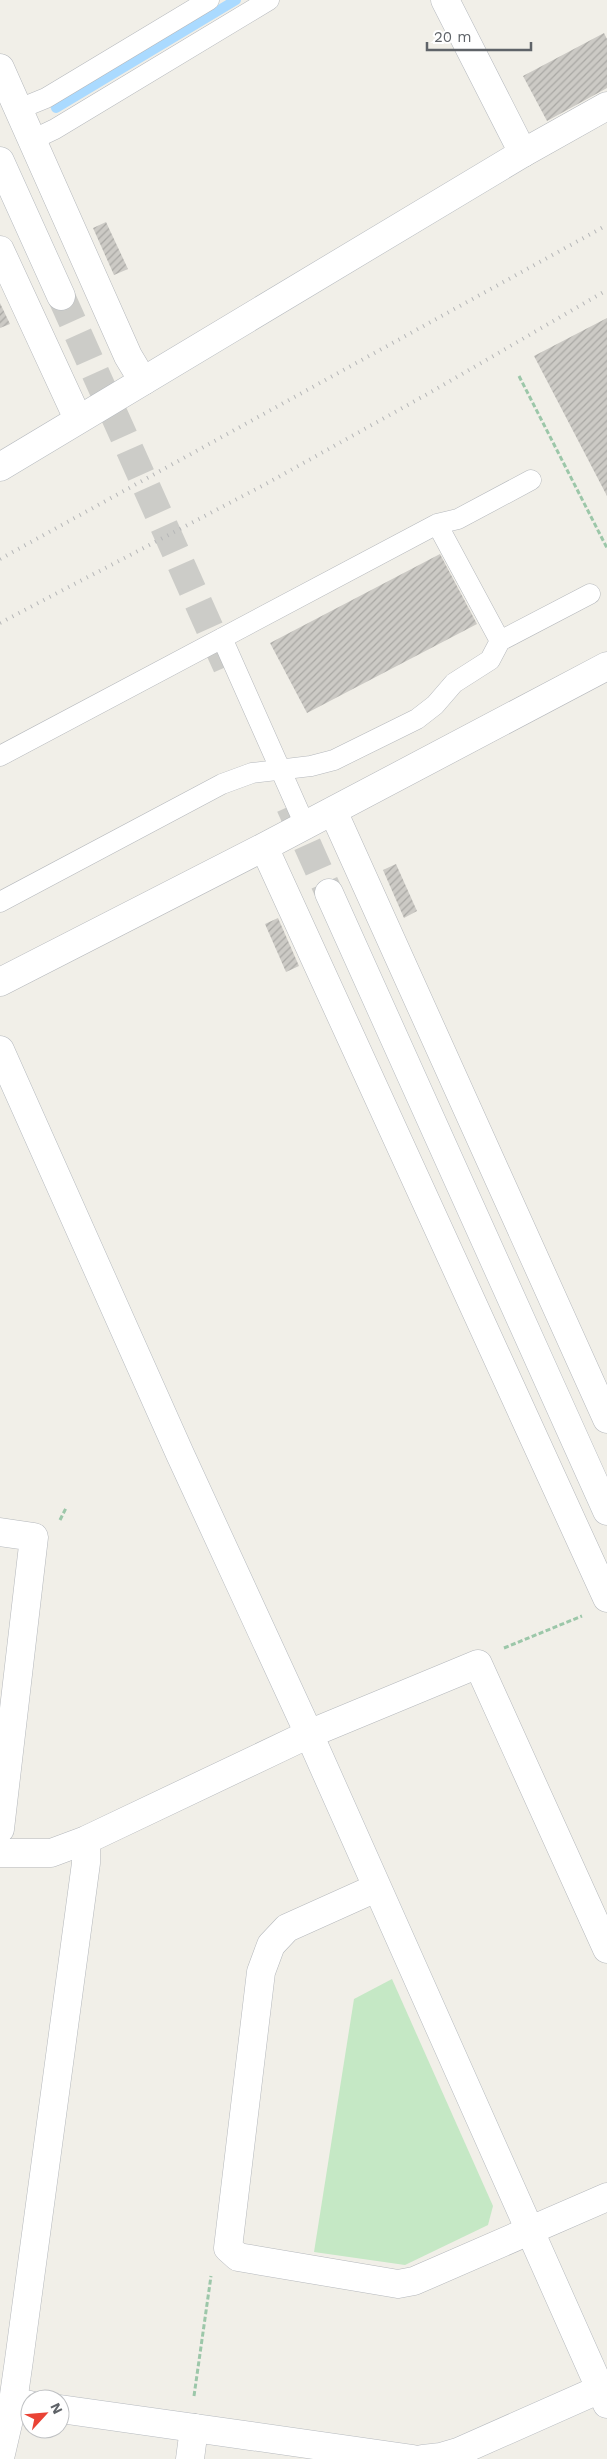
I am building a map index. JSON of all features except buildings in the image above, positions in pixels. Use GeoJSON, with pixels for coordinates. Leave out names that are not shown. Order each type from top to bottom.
{"type":"FeatureCollection","features":[{"type":"Feature","properties":{"kind":"street"},"geometry":{"type":"LineString","coordinates":[[445,0],[523,153]]}},
{"type":"Feature","properties":{"kind":"street"},"geometry":{"type":"LineString","coordinates":[[0,68],[128,356],[143,381]]}},
{"type":"Feature","properties":{"kind":"street"},"geometry":{"type":"LineString","coordinates":[[0,467],[523,153],[607,106]]}},
{"type":"Feature","properties":{"kind":"street"},"geometry":{"type":"LineString","coordinates":[[0,161],[61,296]]}},
{"type":"Feature","properties":{"kind":"street"},"geometry":{"type":"LineString","coordinates":[[0,250],[78,419]]}},
{"type":"Feature","properties":{"kind":"street"},"geometry":{"type":"LineString","coordinates":[[0,982],[264,847],[607,666]]}},
{"type":"Feature","properties":{"kind":"street"},"geometry":{"type":"LineString","coordinates":[[333,811],[607,1419]]}},
{"type":"Feature","properties":{"kind":"street"},"geometry":{"type":"LineString","coordinates":[[264,847],[597,1606]]}},
{"type":"Feature","properties":{"kind":"street"},"geometry":{"type":"LineString","coordinates":[[329,893],[607,1511]]}},
{"type":"Feature","properties":{"kind":"street"},"geometry":{"type":"LineString","coordinates":[[0,1050],[180,1454],[309,1734],[529,2232],[605,2393],[458,2452],[441,2457],[423,2459]]}},
{"type":"Feature","properties":{"kind":"street"},"geometry":{"type":"LineString","coordinates":[[0,1532],[34,1537],[0,1828]]}},
{"type":"Feature","properties":{"kind":"street"},"geometry":{"type":"LineString","coordinates":[[0,1853],[51,1853],[86,1840],[309,1734],[478,1664],[607,1949]]}},
{"type":"Feature","properties":{"kind":"street"},"geometry":{"type":"LineString","coordinates":[[23,2389],[86,1863],[86,1840]]}},
{"type":"Feature","properties":{"kind":"street"},"geometry":{"type":"LineString","coordinates":[[376,1888],[286,1928],[271,1945],[261,1972],[228,2248],[238,2257],[398,2284],[414,2281],[607,2197]]}},
{"type":"Feature","properties":{"kind":"street"},"geometry":{"type":"LineString","coordinates":[[0,2458],[20,2406]]}},
{"type":"Feature","properties":{"kind":"street"},"geometry":{"type":"LineString","coordinates":[[70,2410],[381,2458],[413,2459]]}},
{"type":"Feature","properties":{"kind":"street"},"geometry":{"type":"LineString","coordinates":[[190,2459],[194,2428]]}},
{"type":"Feature","properties":{"kind":"lane"},"geometry":{"type":"LineString","coordinates":[[19,109],[46,98],[209,0]]}},
{"type":"Feature","properties":{"kind":"lane"},"geometry":{"type":"LineString","coordinates":[[32,140],[54,129],[269,0]]}},
{"type":"Feature","properties":{"kind":"lane"},"geometry":{"type":"LineString","coordinates":[[0,756],[437,524],[458,519],[531,480]]}},
{"type":"Feature","properties":{"kind":"lane"},"geometry":{"type":"LineString","coordinates":[[437,524],[500,641]]}},
{"type":"Feature","properties":{"kind":"lane"},"geometry":{"type":"LineString","coordinates":[[0,902],[222,784],[252,773],[280,768],[311,766],[334,760],[417,719],[435,705],[454,683],[490,660],[500,641],[590,594]]}},
{"type":"Feature","properties":{"kind":"lane"},"geometry":{"type":"LineString","coordinates":[[222,638],[306,825]]}},
{"type":"Feature","properties":{"kind":"path"},"geometry":{"type":"LineString","coordinates":[[519,376],[607,548]]}},
{"type":"Feature","properties":{"kind":"path"},"geometry":{"type":"LineString","coordinates":[[478,1664],[494,1652],[597,1606]]}},
{"type":"Feature","properties":{"kind":"path"},"geometry":{"type":"LineString","coordinates":[[194,2399],[212,2269],[228,2248]]}},
{"type":"Feature","properties":{"kind":"green space"},"geometry":{"type":"Polygon","coordinates":[[[392,1979],[493,2206],[488,2225],[405,2265],[314,2252],[354,1999],[392,1979]]]}},
{"type":"Feature","properties":{"kind":"waterway"},"geometry":{"type":"LineString","coordinates":[[56,108],[236,0]]}},
{"type":"Feature","properties":{"kind":"tunnel"},"geometry":{"type":"LineString","coordinates":[[61,296],[227,667]]}},
{"type":"Feature","properties":{"kind":"tunnel"},"geometry":{"type":"LineString","coordinates":[[290,806],[329,893]]}},
{"type":"Feature","properties":{"kind":"railway"},"geometry":{"type":"LineString","coordinates":[[0,559],[607,225]]}},
{"type":"Feature","properties":{"kind":"railway"},"geometry":{"type":"LineString","coordinates":[[0,623],[264,485],[431,392],[607,290]]}}]}
